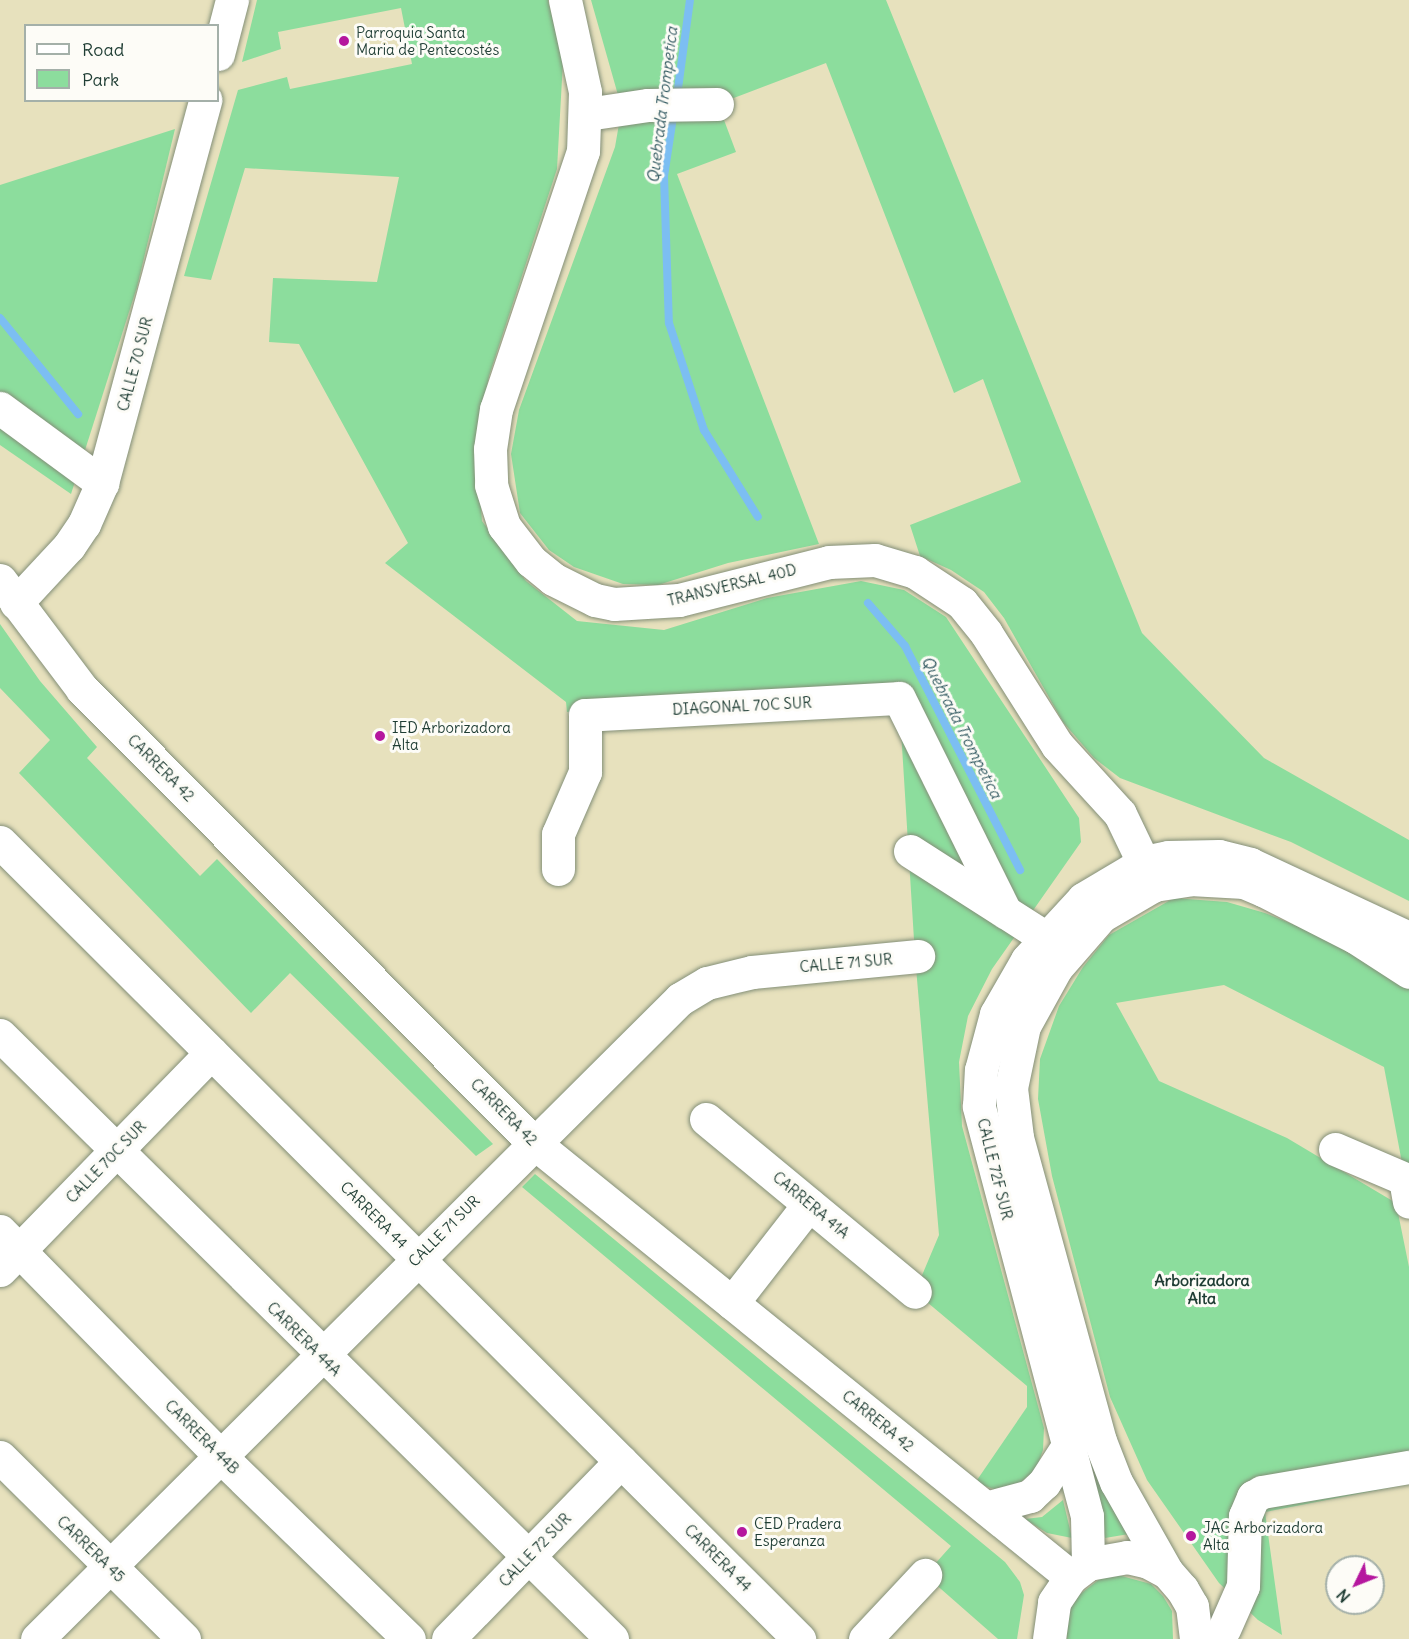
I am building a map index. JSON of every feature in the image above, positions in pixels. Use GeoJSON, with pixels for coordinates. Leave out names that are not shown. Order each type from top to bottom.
{"type":"FeatureCollection","features":[{"type":"Feature","properties":{"kind":"street"},"geometry":{"type":"LineString","coordinates":[[219,50],[232,0]]}},
{"type":"Feature","properties":{"kind":"street","name":"TRANSVERSAL 40D"},"geometry":{"type":"LineString","coordinates":[[565,0],[587,114],[576,180],[496,410],[490,449],[491,485],[504,526],[516,542],[553,579],[595,600],[634,606],[679,600],[829,562],[875,560],[915,572],[945,589],[980,626],[1057,746],[1120,814],[1149,874]]}},
{"type":"Feature","properties":{"kind":"street","name":"CALLE 70 SUR"},"geometry":{"type":"LineString","coordinates":[[8,592],[69,546],[84,524],[102,483],[204,102]]}},
{"type":"Feature","properties":{"kind":"street"},"geometry":{"type":"LineString","coordinates":[[587,114],[648,105],[705,105]]}},
{"type":"Feature","properties":{"kind":"street"},"geometry":{"type":"LineString","coordinates":[[0,408],[102,483]]}},
{"type":"Feature","properties":{"kind":"street","name":"CARRERA 42"},"geometry":{"type":"LineString","coordinates":[[8,592],[82,689],[533,1142],[986,1508],[1080,1570]]}},
{"type":"Feature","properties":{"kind":"street","name":"DIAGONAL 70C SUR"},"geometry":{"type":"LineString","coordinates":[[558,869],[558,834],[585,772],[585,715],[899,698],[905,704],[1005,912]]}},
{"type":"Feature","properties":{"kind":"street","name":"CARRERA 44"},"geometry":{"type":"LineString","coordinates":[[1,846],[212,1053],[799,1639]]}},
{"type":"Feature","properties":{"kind":"street"},"geometry":{"type":"LineString","coordinates":[[910,850],[1046,938]]}},
{"type":"Feature","properties":{"kind":"street","name":"CALLE 72F SUR"},"geometry":{"type":"LineString","coordinates":[[1080,1570],[1089,1528],[1069,1444],[979,1106],[981,1071],[996,1014],[1027,960],[1083,899],[1195,854],[1250,864],[1409,938]]}},
{"type":"Feature","properties":{"kind":"street","name":"CALLE 72F SUR"},"geometry":{"type":"LineString","coordinates":[[1174,1580],[1116,1482],[1101,1441],[1017,1137],[1011,1088],[1024,1026],[1056,968],[1101,916],[1149,874],[1244,882],[1355,937],[1409,972]]}},
{"type":"Feature","properties":{"kind":"street","name":"CALLE 71 SUR"},"geometry":{"type":"LineString","coordinates":[[37,1639],[663,1013],[707,983],[752,972],[918,956]]}},
{"type":"Feature","properties":{"kind":"street","name":"CARRERA 44A"},"geometry":{"type":"LineString","coordinates":[[0,1035],[320,1355],[612,1639]]}},
{"type":"Feature","properties":{"kind":"street","name":"CALLE 70C SUR"},"geometry":{"type":"LineString","coordinates":[[6,1251],[116,1151],[212,1053]]}},
{"type":"Feature","properties":{"kind":"street","name":"CARRERA 41A"},"geometry":{"type":"LineString","coordinates":[[706,1119],[915,1292]]}},
{"type":"Feature","properties":{"kind":"street"},"geometry":{"type":"LineString","coordinates":[[1335,1149],[1407,1191]]}},
{"type":"Feature","properties":{"kind":"street"},"geometry":{"type":"LineString","coordinates":[[732,1303],[809,1204]]}},
{"type":"Feature","properties":{"kind":"street","name":"CARRERA 44B"},"geometry":{"type":"LineString","coordinates":[[6,1251],[409,1639]]}},
{"type":"Feature","properties":{"kind":"street"},"geometry":{"type":"LineString","coordinates":[[986,1508],[1030,1496],[1044,1483],[1069,1444]]}},
{"type":"Feature","properties":{"kind":"street","name":"CARRERA 45"},"geometry":{"type":"LineString","coordinates":[[0,1458],[184,1639]]}},
{"type":"Feature","properties":{"kind":"street","name":"CALLE 72 SUR"},"geometry":{"type":"LineString","coordinates":[[448,1639],[621,1461]]}},
{"type":"Feature","properties":{"kind":"street"},"geometry":{"type":"LineString","coordinates":[[1049,1639],[1054,1602],[1080,1570],[1127,1557],[1148,1562],[1174,1580],[1219,1636],[1243,1586],[1245,1516],[1253,1497],[1262,1492],[1409,1467]]}},
{"type":"Feature","properties":{"kind":"street"},"geometry":{"type":"LineString","coordinates":[[865,1639],[925,1575]]}},
{"type":"Feature","properties":{"kind":"green space"},"geometry":{"type":"Polygon","coordinates":[[[257,0],[548,0],[563,61],[557,169],[489,376],[476,443],[482,521],[526,581],[577,621],[664,630],[767,598],[861,581],[904,590],[946,617],[1079,818],[1081,842],[992,969],[968,1016],[959,1062],[962,1126],[1044,1428],[1043,1450],[1036,1470],[1016,1486],[994,1489],[975,1483],[1027,1407],[1027,1386],[915,1292],[939,1235],[915,956],[899,698],[567,712],[566,702],[385,563],[408,543],[299,344],[269,342],[273,278],[377,282],[399,177],[245,168],[211,280],[184,276],[238,90],[287,77],[290,89],[412,64],[401,8],[278,32],[281,49],[242,62],[257,0]]]}},
{"type":"Feature","properties":{"kind":"green space"},"geometry":{"type":"Polygon","coordinates":[[[591,0],[886,0],[1142,633],[1264,758],[1409,840],[1409,901],[1291,842],[1120,778],[1094,758],[1063,722],[1004,618],[984,592],[951,570],[920,556],[910,525],[1021,482],[983,379],[954,393],[826,63],[718,104],[736,152],[677,174],[819,544],[728,563],[658,585],[623,584],[574,567],[549,550],[520,513],[511,454],[519,410],[615,147],[619,124],[618,95],[591,0]]]}},
{"type":"Feature","properties":{"kind":"green space"},"geometry":{"type":"Polygon","coordinates":[[[175,129],[137,287],[71,494],[0,445],[0,185],[175,129]]]}},
{"type":"Feature","properties":{"kind":"green space"},"geometry":{"type":"Polygon","coordinates":[[[0,624],[40,681],[97,747],[87,758],[200,876],[217,859],[493,1144],[476,1156],[290,973],[251,1013],[19,773],[50,740],[0,688],[0,624]]]}},
{"type":"Feature","properties":{"kind":"green space"},"geometry":{"type":"Polygon","coordinates":[[[1174,898],[1227,902],[1265,913],[1329,939],[1409,986],[1409,1181],[1405,1179],[1384,1067],[1224,985],[1116,1003],[1159,1081],[1287,1138],[1396,1203],[1409,1267],[1409,1484],[1265,1512],[1282,1635],[1258,1620],[1219,1583],[1147,1480],[1110,1397],[1052,1176],[1038,1099],[1040,1059],[1059,1006],[1083,967],[1109,935],[1174,898]]]}},
{"type":"Feature","properties":{"kind":"green space"},"geometry":{"type":"Polygon","coordinates":[[[535,1174],[1005,1562],[1020,1582],[1024,1595],[1017,1639],[998,1639],[925,1575],[951,1546],[522,1187],[535,1174]]]}},
{"type":"Feature","properties":{"kind":"green space"},"geometry":{"type":"Polygon","coordinates":[[[1079,1430],[1099,1482],[1129,1534],[1105,1538],[1079,1430]]]}},
{"type":"Feature","properties":{"kind":"green space"},"geometry":{"type":"Polygon","coordinates":[[[1063,1500],[1072,1538],[1047,1533],[1025,1519],[1042,1517],[1063,1500]]]}},
{"type":"Feature","properties":{"kind":"green space"},"geometry":{"type":"Polygon","coordinates":[[[1118,1575],[1151,1584],[1163,1596],[1172,1611],[1173,1639],[1067,1639],[1067,1614],[1075,1598],[1101,1578],[1118,1575]]]}},
{"type":"Feature","properties":{"kind":"waterway","name":"Quebrada Trompetica"},"geometry":{"type":"LineString","coordinates":[[677,96],[690,0]]}},
{"type":"Feature","properties":{"kind":"waterway","name":"Quebrada Trompetica"},"geometry":{"type":"LineString","coordinates":[[674,111],[664,176],[669,323],[704,430],[758,517]]}},
{"type":"Feature","properties":{"kind":"waterway"},"geometry":{"type":"LineString","coordinates":[[0,318],[78,414]]}},
{"type":"Feature","properties":{"kind":"waterway","name":"Quebrada Trompetica"},"geometry":{"type":"LineString","coordinates":[[868,603],[905,646],[1020,870]]}},
{"type":"Feature","properties":{"kind":"place","name":"Parroquia Santa Maria de Pentecostés"},"geometry":{"type":"Point","coordinates":[344,41]}},
{"type":"Feature","properties":{"kind":"place","name":"IED Arborizadora Alta"},"geometry":{"type":"Point","coordinates":[380,736]}},
{"type":"Feature","properties":{"kind":"place","name":"CED Pradera Esperanza"},"geometry":{"type":"Point","coordinates":[742,1532]}},
{"type":"Feature","properties":{"kind":"place","name":"JAC Arborizadora Alta"},"geometry":{"type":"Point","coordinates":[1191,1536]}},
{"type":"Feature","properties":{"kind":"district","name":"Arborizadora Alta"},"geometry":{"type":"Point","coordinates":[1202,1289]}}]}
